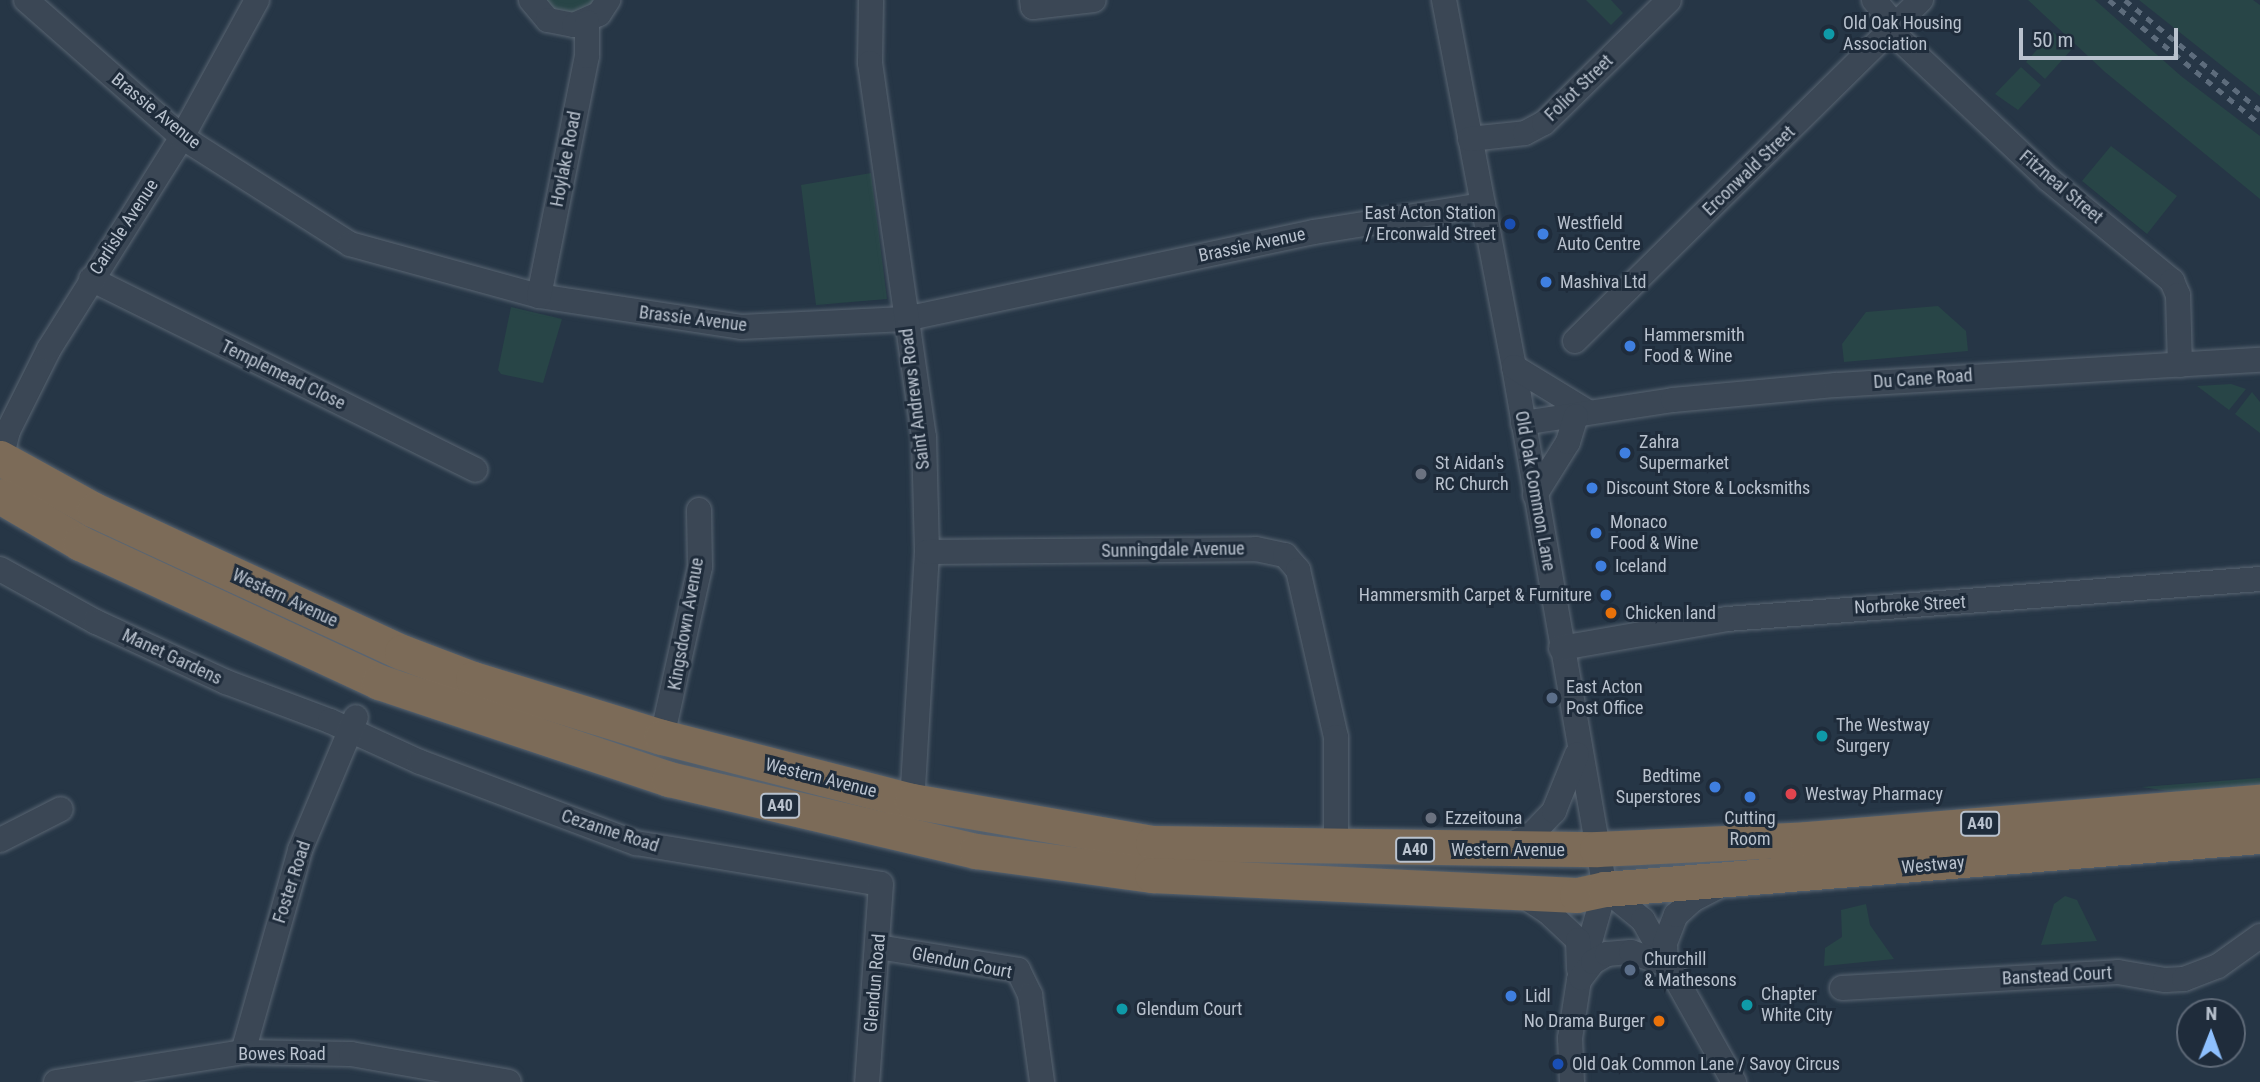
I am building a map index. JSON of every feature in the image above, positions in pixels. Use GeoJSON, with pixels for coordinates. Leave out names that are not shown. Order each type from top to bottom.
{"type":"FeatureCollection","features":[{"type":"Feature","properties":{"kind":"highway","name":"Western Avenue"},"geometry":{"type":"LineString","coordinates":[[0,459],[94,510],[402,652],[473,679],[662,737],[912,801],[1153,843],[1493,850],[1699,844]]}},
{"type":"Feature","properties":{"kind":"highway","name":"Western Avenue"},"geometry":{"type":"LineString","coordinates":[[0,496],[80,543],[379,682],[669,779],[976,851],[1153,874],[1522,895],[1577,895],[1605,889]]}},
{"type":"Feature","properties":{"kind":"highway","name":"Westway"},"geometry":{"type":"LineString","coordinates":[[1699,844],[2260,802]]}},
{"type":"Feature","properties":{"kind":"highway","name":"Westway"},"geometry":{"type":"LineString","coordinates":[[1605,889],[1745,880],[2260,836]]}},
{"type":"Feature","properties":{"kind":"street","name":"Brassie Avenue"},"geometry":{"type":"LineString","coordinates":[[26,0],[182,137],[349,244],[539,296],[741,327],[905,319],[1314,232],[1483,205]]}},
{"type":"Feature","properties":{"kind":"street","name":"Carlisle Avenue"},"geometry":{"type":"LineString","coordinates":[[0,459],[19,408],[91,279],[182,137],[257,0]]}},
{"type":"Feature","properties":{"kind":"street"},"geometry":{"type":"LineString","coordinates":[[531,0],[548,20],[561,25],[587,22],[608,0]]}},
{"type":"Feature","properties":{"kind":"street","name":"Saint Andrews Road"},"geometry":{"type":"LineString","coordinates":[[871,0],[870,63],[924,437],[927,552],[912,801]]}},
{"type":"Feature","properties":{"kind":"street"},"geometry":{"type":"LineString","coordinates":[[1032,0],[1033,7],[1094,0]]}},
{"type":"Feature","properties":{"kind":"street","name":"Old Oak Common Lane"},"geometry":{"type":"LineString","coordinates":[[1444,0],[1514,367],[1578,749],[1605,889],[1579,981],[1570,1038],[1572,1082]]}},
{"type":"Feature","properties":{"kind":"street","name":"Foliot Street"},"geometry":{"type":"LineString","coordinates":[[1470,139],[1525,132],[1544,122],[1670,0]]}},
{"type":"Feature","properties":{"kind":"street","name":"Erconwald Street"},"geometry":{"type":"LineString","coordinates":[[1575,341],[1921,0]]}},
{"type":"Feature","properties":{"kind":"street","name":"Fitzneal Street"},"geometry":{"type":"LineString","coordinates":[[1869,2],[2048,178],[2172,281],[2178,295],[2180,365]]}},
{"type":"Feature","properties":{"kind":"street","name":"Hoylake Road"},"geometry":{"type":"LineString","coordinates":[[539,296],[587,56],[587,22]]}},
{"type":"Feature","properties":{"kind":"street","name":"Templemead Close"},"geometry":{"type":"LineString","coordinates":[[91,279],[475,470]]}},
{"type":"Feature","properties":{"kind":"street","name":"Du Cane Road"},"geometry":{"type":"LineString","coordinates":[[1523,423],[1836,385],[2260,360]]}},
{"type":"Feature","properties":{"kind":"street"},"geometry":{"type":"LineString","coordinates":[[1514,367],[1582,414],[1535,495]]}},
{"type":"Feature","properties":{"kind":"street","name":"Kingsdown Avenue"},"geometry":{"type":"LineString","coordinates":[[662,737],[700,568],[699,510]]}},
{"type":"Feature","properties":{"kind":"street","name":"Sunningdale Avenue"},"geometry":{"type":"LineString","coordinates":[[927,552],[1256,548],[1285,555],[1298,570],[1336,737],[1336,848]]}},
{"type":"Feature","properties":{"kind":"street","name":"Manet Gardens"},"geometry":{"type":"LineString","coordinates":[[0,569],[104,626],[226,682],[354,724]]}},
{"type":"Feature","properties":{"kind":"street","name":"Norbroke Street"},"geometry":{"type":"LineString","coordinates":[[1561,648],[1727,619],[2260,579]]}},
{"type":"Feature","properties":{"kind":"street","name":"Cezanne Road"},"geometry":{"type":"LineString","coordinates":[[354,724],[420,762],[636,843],[881,884]]}},
{"type":"Feature","properties":{"kind":"street","name":"Foster Road"},"geometry":{"type":"LineString","coordinates":[[243,1052],[300,850],[354,724]]}},
{"type":"Feature","properties":{"kind":"street"},"geometry":{"type":"LineString","coordinates":[[1493,850],[1523,839],[1545,822],[1560,800],[1578,749]]}},
{"type":"Feature","properties":{"kind":"street"},"geometry":{"type":"LineString","coordinates":[[0,840],[61,809]]}},
{"type":"Feature","properties":{"kind":"street"},"geometry":{"type":"LineString","coordinates":[[1666,964],[1669,928],[1684,906],[1708,890],[1745,880]]}},
{"type":"Feature","properties":{"kind":"street","name":"Glendun Road"},"geometry":{"type":"LineString","coordinates":[[867,1082],[881,884]]}},
{"type":"Feature","properties":{"kind":"street"},"geometry":{"type":"LineString","coordinates":[[1605,889],[1643,920],[1734,1082]]}},
{"type":"Feature","properties":{"kind":"street","name":"Old Oak Common Lane"},"geometry":{"type":"LineString","coordinates":[[1522,895],[1548,911],[1578,940],[1579,981]]}},
{"type":"Feature","properties":{"kind":"street","name":"Banstead Court"},"geometry":{"type":"LineString","coordinates":[[1842,988],[2118,972],[2165,981],[2184,979],[2218,966],[2260,936]]}},
{"type":"Feature","properties":{"kind":"street","name":"Glendun Court"},"geometry":{"type":"LineString","coordinates":[[878,947],[1018,970],[1030,995],[1041,1082]]}},
{"type":"Feature","properties":{"kind":"street"},"geometry":{"type":"LineString","coordinates":[[1579,981],[1593,962],[1607,954],[1631,952],[1666,964]]}},
{"type":"Feature","properties":{"kind":"street","name":"Bowes Road"},"geometry":{"type":"LineString","coordinates":[[56,1082],[243,1052],[351,1054],[509,1082]]}},
{"type":"Feature","properties":{"kind":"green space"},"geometry":{"type":"Polygon","coordinates":[[[541,0],[597,0],[581,14],[559,14],[541,0]]]}},
{"type":"Feature","properties":{"kind":"green space"},"geometry":{"type":"Polygon","coordinates":[[[1586,0],[1611,0],[1623,13],[1611,25],[1586,0]]]}},
{"type":"Feature","properties":{"kind":"green space"},"geometry":{"type":"Polygon","coordinates":[[[2028,0],[2095,0],[2181,76],[2260,136],[2260,199],[2105,72],[2028,0]]]}},
{"type":"Feature","properties":{"kind":"green space"},"geometry":{"type":"Polygon","coordinates":[[[2139,0],[2253,0],[2260,5],[2260,96],[2139,0]]]}},
{"type":"Feature","properties":{"kind":"green space"},"geometry":{"type":"Polygon","coordinates":[[[2053,32],[2072,49],[2045,79],[2026,62],[2053,32]]]}},
{"type":"Feature","properties":{"kind":"green space"},"geometry":{"type":"Polygon","coordinates":[[[2021,67],[2041,85],[2018,110],[1995,94],[2021,67]]]}},
{"type":"Feature","properties":{"kind":"green space"},"geometry":{"type":"Polygon","coordinates":[[[2111,146],[2177,196],[2147,234],[2082,181],[2111,146]]]}},
{"type":"Feature","properties":{"kind":"green space"},"geometry":{"type":"Polygon","coordinates":[[[871,173],[887,299],[816,305],[801,185],[871,173]]]}},
{"type":"Feature","properties":{"kind":"green space"},"geometry":{"type":"Polygon","coordinates":[[[1938,306],[1966,331],[1968,351],[1844,362],[1842,344],[1866,312],[1938,306]]]}},
{"type":"Feature","properties":{"kind":"green space"},"geometry":{"type":"Polygon","coordinates":[[[511,307],[562,319],[543,383],[501,374],[498,370],[511,307]]]}},
{"type":"Feature","properties":{"kind":"green space"},"geometry":{"type":"Polygon","coordinates":[[[2231,384],[2246,389],[2229,410],[2197,386],[2231,384]]]}},
{"type":"Feature","properties":{"kind":"green space"},"geometry":{"type":"Polygon","coordinates":[[[2252,392],[2260,402],[2260,433],[2235,414],[2252,392]]]}},
{"type":"Feature","properties":{"kind":"green space"},"geometry":{"type":"Polygon","coordinates":[[[2260,778],[2260,785],[2176,792],[2141,787],[2260,778]]]}},
{"type":"Feature","properties":{"kind":"green space"},"geometry":{"type":"Polygon","coordinates":[[[2065,896],[2077,900],[2097,941],[2041,945],[2054,904],[2065,896]]]}},
{"type":"Feature","properties":{"kind":"green space"},"geometry":{"type":"Polygon","coordinates":[[[1866,904],[1870,925],[1894,959],[1824,966],[1825,948],[1842,937],[1841,910],[1866,904]]]}},
{"type":"Feature","properties":{"kind":"railway"},"geometry":{"type":"LineString","coordinates":[[2109,0],[2260,124]]}},
{"type":"Feature","properties":{"kind":"railway"},"geometry":{"type":"LineString","coordinates":[[2125,0],[2260,110]]}},
{"type":"Feature","properties":{"kind":"place","name":"Old Oak Housing Association"},"geometry":{"type":"Point","coordinates":[1829,34]}},
{"type":"Feature","properties":{"kind":"place","name":"East Acton Station / Erconwald Street"},"geometry":{"type":"Point","coordinates":[1510,224]}},
{"type":"Feature","properties":{"kind":"place","name":"Westfield Auto Centre"},"geometry":{"type":"Point","coordinates":[1543,234]}},
{"type":"Feature","properties":{"kind":"place","name":"Mashiva Ltd"},"geometry":{"type":"Point","coordinates":[1546,282]}},
{"type":"Feature","properties":{"kind":"place","name":"Hammersmith Food & Wine"},"geometry":{"type":"Point","coordinates":[1630,346]}},
{"type":"Feature","properties":{"kind":"place","name":"Zahra Supermarket"},"geometry":{"type":"Point","coordinates":[1625,453]}},
{"type":"Feature","properties":{"kind":"place","name":"St Aidan's RC Church"},"geometry":{"type":"Point","coordinates":[1421,474]}},
{"type":"Feature","properties":{"kind":"place","name":"Discount Store & Locksmiths"},"geometry":{"type":"Point","coordinates":[1592,488]}},
{"type":"Feature","properties":{"kind":"place","name":"Monaco Food & Wine"},"geometry":{"type":"Point","coordinates":[1596,533]}},
{"type":"Feature","properties":{"kind":"place","name":"Iceland"},"geometry":{"type":"Point","coordinates":[1601,566]}},
{"type":"Feature","properties":{"kind":"place","name":"Hammersmith Carpet & Furniture"},"geometry":{"type":"Point","coordinates":[1606,595]}},
{"type":"Feature","properties":{"kind":"place","name":"Chicken land"},"geometry":{"type":"Point","coordinates":[1611,613]}},
{"type":"Feature","properties":{"kind":"place","name":"East Acton Post Office"},"geometry":{"type":"Point","coordinates":[1552,698]}},
{"type":"Feature","properties":{"kind":"place","name":"The Westway Surgery"},"geometry":{"type":"Point","coordinates":[1822,736]}},
{"type":"Feature","properties":{"kind":"place","name":"Bedtime Superstores"},"geometry":{"type":"Point","coordinates":[1715,787]}},
{"type":"Feature","properties":{"kind":"place","name":"Westway Pharmacy"},"geometry":{"type":"Point","coordinates":[1791,794]}},
{"type":"Feature","properties":{"kind":"place","name":"Cutting Room"},"geometry":{"type":"Point","coordinates":[1750,797]}},
{"type":"Feature","properties":{"kind":"place","name":"Ezzeitouna"},"geometry":{"type":"Point","coordinates":[1431,818]}},
{"type":"Feature","properties":{"kind":"place","name":"Churchill & Mathesons"},"geometry":{"type":"Point","coordinates":[1630,970]}},
{"type":"Feature","properties":{"kind":"place","name":"Lidl"},"geometry":{"type":"Point","coordinates":[1511,996]}},
{"type":"Feature","properties":{"kind":"place","name":"Chapter White City"},"geometry":{"type":"Point","coordinates":[1747,1005]}},
{"type":"Feature","properties":{"kind":"place","name":"Glendum Court"},"geometry":{"type":"Point","coordinates":[1122,1009]}},
{"type":"Feature","properties":{"kind":"place","name":"No Drama Burger"},"geometry":{"type":"Point","coordinates":[1659,1021]}},
{"type":"Feature","properties":{"kind":"place","name":"Old Oak Common Lane / Savoy Circus"},"geometry":{"type":"Point","coordinates":[1558,1064]}}]}
